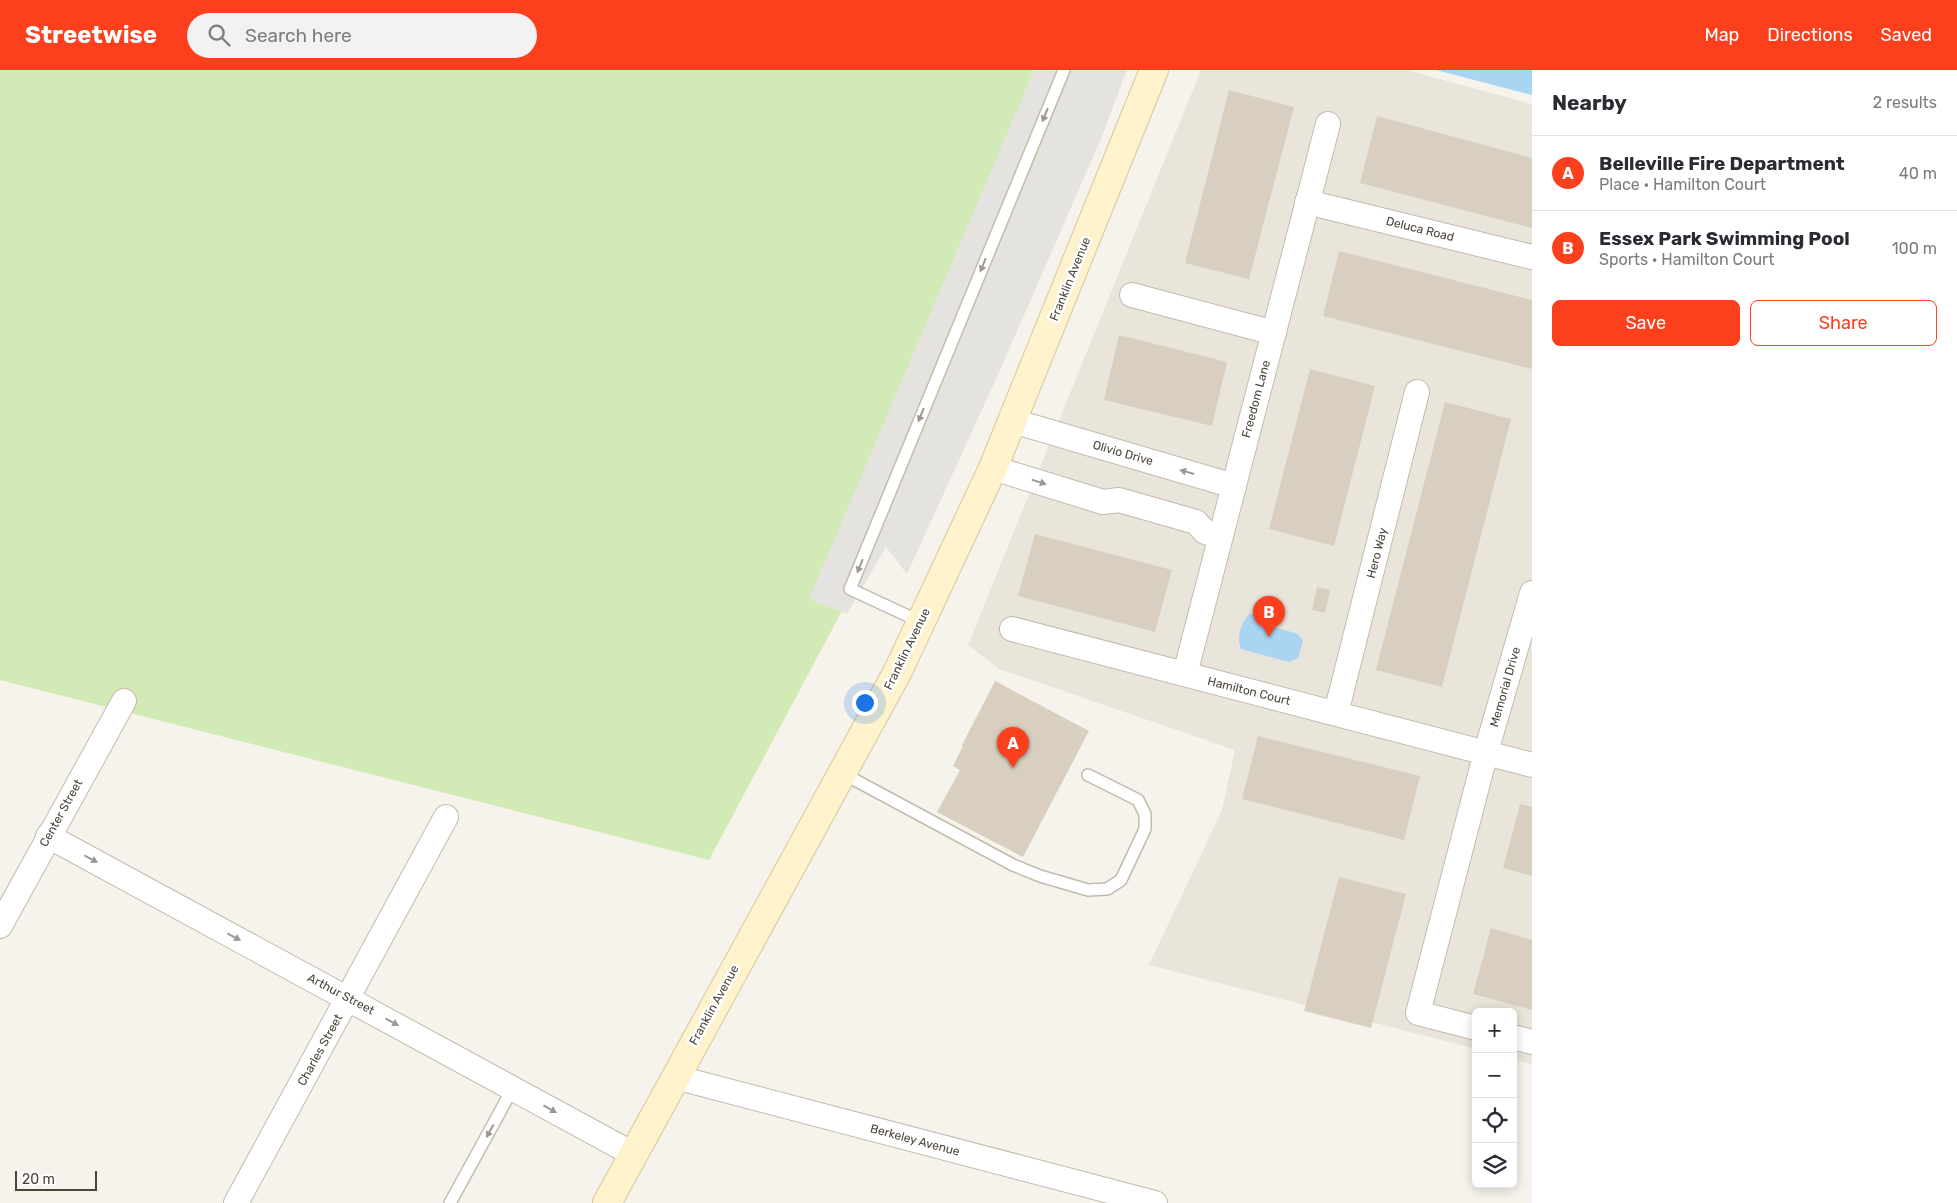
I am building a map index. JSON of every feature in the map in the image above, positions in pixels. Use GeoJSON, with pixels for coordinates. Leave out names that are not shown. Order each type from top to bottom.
{"type":"FeatureCollection","features":[{"type":"Feature","properties":{"kind":"main road","name":"Franklin Avenue"},"geometry":{"type":"LineString","coordinates":[[607,1203],[898,671],[993,468],[1154,70]]}},
{"type":"Feature","properties":{"kind":"street","name":"Freedom Lane"},"geometry":{"type":"LineString","coordinates":[[1185,674],[1213,534],[1234,486],[1328,124]]}},
{"type":"Feature","properties":{"kind":"street","name":"Deluca Road"},"geometry":{"type":"LineString","coordinates":[[1308,202],[1532,256]]}},
{"type":"Feature","properties":{"kind":"street"},"geometry":{"type":"LineString","coordinates":[[1132,295],[1274,332]]}},
{"type":"Feature","properties":{"kind":"street","name":"Hero Way"},"geometry":{"type":"LineString","coordinates":[[1336,713],[1417,392]]}},
{"type":"Feature","properties":{"kind":"street","name":"Olivio Drive"},"geometry":{"type":"LineString","coordinates":[[1013,421],[1234,486]]}},
{"type":"Feature","properties":{"kind":"street"},"geometry":{"type":"LineString","coordinates":[[993,468],[1102,502],[1119,500],[1196,522],[1213,534]]}},
{"type":"Feature","properties":{"kind":"street","name":"Memorial Drive"},"geometry":{"type":"LineString","coordinates":[[1486,752],[1532,593]]}},
{"type":"Feature","properties":{"kind":"street","name":"Hamilton Court"},"geometry":{"type":"LineString","coordinates":[[1012,629],[1532,764]]}},
{"type":"Feature","properties":{"kind":"street","name":"Center Street"},"geometry":{"type":"LineString","coordinates":[[0,925],[124,700]]}},
{"type":"Feature","properties":{"kind":"street"},"geometry":{"type":"LineString","coordinates":[[1472,1027],[1418,1013],[1486,752]]}},
{"type":"Feature","properties":{"kind":"street","name":"Charles Street"},"geometry":{"type":"LineString","coordinates":[[236,1203],[446,817]]}},
{"type":"Feature","properties":{"kind":"street","name":"Arthur Street"},"geometry":{"type":"LineString","coordinates":[[48,836],[633,1154]]}},
{"type":"Feature","properties":{"kind":"street"},"geometry":{"type":"LineString","coordinates":[[1517,1038],[1532,1042]]}},
{"type":"Feature","properties":{"kind":"street","name":"Berkeley Avenue"},"geometry":{"type":"LineString","coordinates":[[675,1077],[1155,1203]]}},
{"type":"Feature","properties":{"kind":"lane"},"geometry":{"type":"LineString","coordinates":[[921,622],[850,589],[1064,70]]}},
{"type":"Feature","properties":{"kind":"lane"},"geometry":{"type":"LineString","coordinates":[[842,773],[1013,865],[1040,876],[1088,890],[1107,889],[1121,880],[1145,829],[1145,814],[1138,800],[1088,775]]}},
{"type":"Feature","properties":{"kind":"lane"},"geometry":{"type":"LineString","coordinates":[[450,1203],[514,1088]]}},
{"type":"Feature","properties":{"kind":"shaded area"},"geometry":{"type":"Polygon","coordinates":[[[1034,70],[1127,70],[1100,141],[1001,368],[907,574],[886,547],[847,614],[809,599],[1034,70]]]}},
{"type":"Feature","properties":{"kind":"shaded area"},"geometry":{"type":"Polygon","coordinates":[[[1201,70],[1406,70],[1532,104],[1532,1064],[1517,1060],[1517,1008],[1472,1008],[1472,1048],[1149,965],[1222,810],[1235,750],[999,669],[968,645],[1201,70]]]}},
{"type":"Feature","properties":{"kind":"green space"},"geometry":{"type":"Polygon","coordinates":[[[0,70],[1078,70],[913,478],[709,860],[0,680],[0,70]]]}},
{"type":"Feature","properties":{"kind":"water"},"geometry":{"type":"Polygon","coordinates":[[[1436,70],[1532,70],[1532,95],[1436,70]]]}},
{"type":"Feature","properties":{"kind":"water"},"geometry":{"type":"Polygon","coordinates":[[[1249,614],[1271,619],[1274,627],[1298,634],[1303,641],[1298,658],[1289,662],[1241,649],[1240,631],[1249,614]]]}},
{"type":"Feature","properties":{"kind":"building"},"geometry":{"type":"Polygon","coordinates":[[[1229,90],[1294,107],[1249,279],[1185,263],[1229,90]]]}},
{"type":"Feature","properties":{"kind":"building"},"geometry":{"type":"Polygon","coordinates":[[[1377,116],[1532,158],[1532,228],[1360,183],[1377,116]]]}},
{"type":"Feature","properties":{"kind":"building"},"geometry":{"type":"Polygon","coordinates":[[[1339,251],[1532,300],[1532,369],[1323,316],[1339,251]]]}},
{"type":"Feature","properties":{"kind":"building"},"geometry":{"type":"Polygon","coordinates":[[[1119,335],[1227,362],[1212,426],[1104,400],[1119,335]]]}},
{"type":"Feature","properties":{"kind":"building"},"geometry":{"type":"Polygon","coordinates":[[[1310,369],[1375,386],[1334,546],[1269,529],[1310,369]]]}},
{"type":"Feature","properties":{"kind":"building"},"geometry":{"type":"Polygon","coordinates":[[[1445,402],[1511,419],[1442,687],[1376,670],[1445,402]]]}},
{"type":"Feature","properties":{"kind":"building"},"geometry":{"type":"Polygon","coordinates":[[[1035,534],[1172,570],[1155,632],[1018,596],[1035,534]]]}},
{"type":"Feature","properties":{"kind":"building"},"geometry":{"type":"Polygon","coordinates":[[[1317,587],[1330,590],[1325,613],[1312,610],[1317,587]]]}},
{"type":"Feature","properties":{"kind":"building"},"geometry":{"type":"Polygon","coordinates":[[[995,681],[1089,731],[1023,857],[937,812],[960,770],[953,766],[962,745],[995,681]]]}},
{"type":"Feature","properties":{"kind":"building"},"geometry":{"type":"Polygon","coordinates":[[[1258,736],[1420,776],[1404,840],[1242,799],[1258,736]]]}},
{"type":"Feature","properties":{"kind":"building"},"geometry":{"type":"Polygon","coordinates":[[[1520,804],[1532,807],[1532,876],[1503,868],[1520,804]]]}},
{"type":"Feature","properties":{"kind":"building"},"geometry":{"type":"Polygon","coordinates":[[[1339,877],[1406,894],[1371,1028],[1304,1011],[1339,877]]]}},
{"type":"Feature","properties":{"kind":"building"},"geometry":{"type":"Polygon","coordinates":[[[1491,928],[1532,940],[1532,1010],[1473,994],[1491,928]]]}},
{"type":"Feature","properties":{"kind":"place","name":"Essex Park Swimming Pool"},"geometry":{"type":"Point","coordinates":[1269,637]}},
{"type":"Feature","properties":{"kind":"place","name":"Belleville Fire Department"},"geometry":{"type":"Point","coordinates":[1013,768]}}]}
